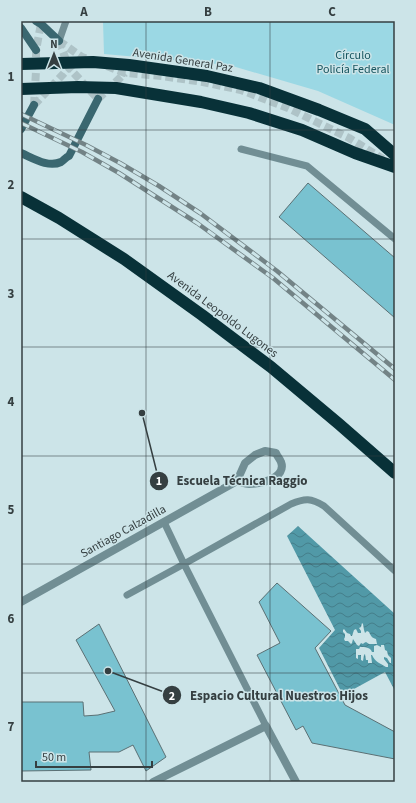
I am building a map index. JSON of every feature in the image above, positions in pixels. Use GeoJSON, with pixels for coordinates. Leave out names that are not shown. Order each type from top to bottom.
{"type":"FeatureCollection","features":[{"type":"Feature","properties":{"kind":"highway","name":"Avenida General Paz"},"geometry":{"type":"LineString","coordinates":[[21,64],[93,62],[129,65],[207,76],[259,88],[365,129],[395,155]]}},
{"type":"Feature","properties":{"kind":"highway"},"geometry":{"type":"LineString","coordinates":[[21,89],[78,87],[116,88],[201,102],[249,113],[302,130],[355,153],[395,167]]}},
{"type":"Feature","properties":{"kind":"highway","name":"Avenida Leopoldo Lugones"},"geometry":{"type":"LineString","coordinates":[[21,197],[59,218],[124,259],[272,367],[395,474]]}},
{"type":"Feature","properties":{"kind":"street"},"geometry":{"type":"LineString","coordinates":[[40,22],[59,41]]}},
{"type":"Feature","properties":{"kind":"street"},"geometry":{"type":"LineString","coordinates":[[21,28],[36,50]]}},
{"type":"Feature","properties":{"kind":"street"},"geometry":{"type":"LineString","coordinates":[[21,153],[44,163],[51,164],[61,162],[68,156],[98,99]]}},
{"type":"Feature","properties":{"kind":"street"},"geometry":{"type":"LineString","coordinates":[[21,129],[34,105]]}},
{"type":"Feature","properties":{"kind":"street"},"geometry":{"type":"LineString","coordinates":[[265,451],[276,453],[281,462],[281,470],[277,476],[266,481],[249,484],[237,481],[245,463],[255,455],[265,451]]}},
{"type":"Feature","properties":{"kind":"street","name":"Santiago Calzadilla"},"geometry":{"type":"LineString","coordinates":[[21,602],[237,481]]}},
{"type":"Feature","properties":{"kind":"street"},"geometry":{"type":"LineString","coordinates":[[153,782],[266,726],[296,782]]}},
{"type":"Feature","properties":{"kind":"lane"},"geometry":{"type":"LineString","coordinates":[[59,41],[66,21]]}},
{"type":"Feature","properties":{"kind":"lane"},"geometry":{"type":"LineString","coordinates":[[241,149],[307,166],[395,239]]}},
{"type":"Feature","properties":{"kind":"lane"},"geometry":{"type":"LineString","coordinates":[[127,595],[291,504],[299,500],[308,499],[317,501],[324,506],[395,571]]}},
{"type":"Feature","properties":{"kind":"lane"},"geometry":{"type":"LineString","coordinates":[[164,522],[266,726]]}},
{"type":"Feature","properties":{"kind":"green space","name":"Círculo Policía Federal"},"geometry":{"type":"Polygon","coordinates":[[[103,21],[395,21],[395,125],[318,91],[229,65],[104,54],[103,21]]]}},
{"type":"Feature","properties":{"kind":"water"},"geometry":{"type":"Polygon","coordinates":[[[298,526],[395,614],[395,691],[385,672],[343,695],[319,648],[335,630],[287,536],[298,526]],[[362,623],[361,627],[359,628],[361,633],[358,633],[356,629],[351,636],[344,629],[343,630],[345,634],[345,641],[348,641],[351,644],[353,639],[359,646],[361,643],[363,644],[366,642],[369,644],[377,644],[376,639],[372,637],[369,632],[367,631],[365,633],[362,623]],[[377,645],[374,646],[374,652],[365,647],[356,649],[356,658],[358,659],[358,655],[361,655],[361,660],[363,661],[365,654],[368,663],[372,663],[372,655],[375,660],[388,667],[384,657],[387,658],[390,663],[391,658],[385,650],[384,645],[381,645],[381,647],[377,645]]]}},
{"type":"Feature","properties":{"kind":"building"},"geometry":{"type":"Polygon","coordinates":[[[308,183],[395,258],[395,318],[279,217],[308,183]]]}},
{"type":"Feature","properties":{"kind":"building"},"geometry":{"type":"Polygon","coordinates":[[[277,583],[331,631],[315,648],[345,705],[395,732],[395,759],[312,743],[303,726],[296,730],[257,655],[280,643],[259,602],[277,583]]]}},
{"type":"Feature","properties":{"kind":"building"},"geometry":{"type":"Polygon","coordinates":[[[99,624],[166,757],[146,771],[133,745],[119,752],[89,752],[91,770],[21,771],[21,702],[83,702],[84,716],[98,715],[115,711],[76,640],[99,624]]]}},
{"type":"Feature","properties":{"kind":"tunnel"},"geometry":{"type":"LineString","coordinates":[[34,105],[36,50],[41,24]]}},
{"type":"Feature","properties":{"kind":"tunnel"},"geometry":{"type":"LineString","coordinates":[[59,41],[69,68],[98,99]]}},
{"type":"Feature","properties":{"kind":"tunnel"},"geometry":{"type":"LineString","coordinates":[[59,41],[82,57],[91,60]]}},
{"type":"Feature","properties":{"kind":"tunnel"},"geometry":{"type":"LineString","coordinates":[[34,105],[77,61]]}},
{"type":"Feature","properties":{"kind":"tunnel"},"geometry":{"type":"LineString","coordinates":[[107,66],[125,73],[162,76],[203,82],[241,90],[288,108],[349,138],[383,159]]}},
{"type":"Feature","properties":{"kind":"tunnel"},"geometry":{"type":"LineString","coordinates":[[98,99],[125,73]]}},
{"type":"Feature","properties":{"kind":"railway"},"geometry":{"type":"LineString","coordinates":[[21,114],[120,163],[200,213],[277,271],[395,369]]}},
{"type":"Feature","properties":{"kind":"railway"},"geometry":{"type":"LineString","coordinates":[[21,123],[82,152],[119,173],[197,223],[273,278],[395,380]]}},
{"type":"Feature","properties":{"kind":"place","name":"Escuela Técnica Raggio"},"geometry":{"type":"Point","coordinates":[142,413]}},
{"type":"Feature","properties":{"kind":"place","name":"Espacio Cultural Nuestros Hijos"},"geometry":{"type":"Point","coordinates":[108,671]}}]}
